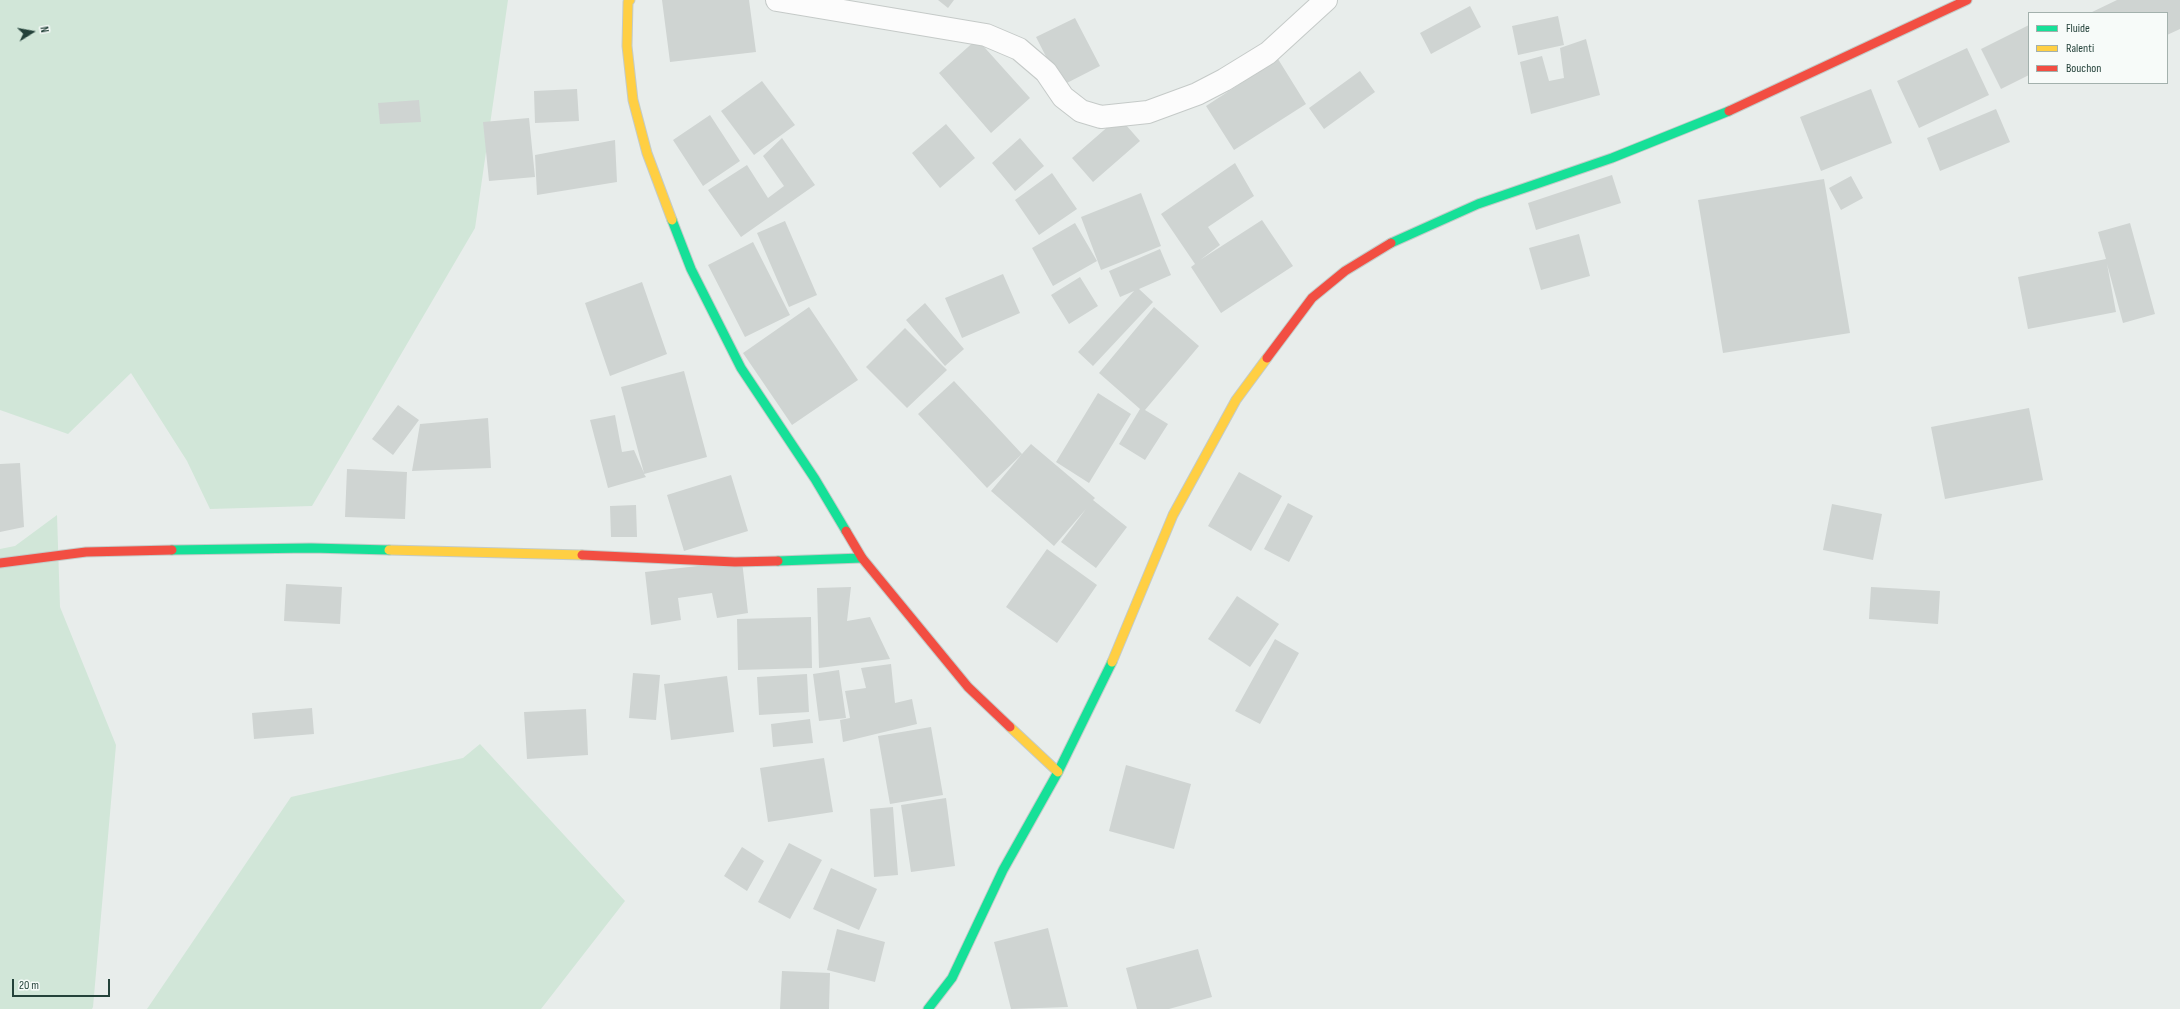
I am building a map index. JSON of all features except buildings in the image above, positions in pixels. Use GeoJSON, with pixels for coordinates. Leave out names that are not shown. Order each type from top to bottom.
{"type":"FeatureCollection","features":[{"type":"Feature","properties":{"kind":"street"},"geometry":{"type":"LineString","coordinates":[[630,0],[628,2],[627,46],[633,100],[646,153],[691,269],[741,368],[815,479],[862,558],[968,687],[1058,772]]}},
{"type":"Feature","properties":{"kind":"street"},"geometry":{"type":"LineString","coordinates":[[777,0],[986,34],[1019,49],[1046,72],[1063,97],[1081,111],[1101,117],[1148,112],[1204,90],[1234,75],[1268,53],[1326,0]]}},
{"type":"Feature","properties":{"kind":"street"},"geometry":{"type":"LineString","coordinates":[[928,1009],[952,978],[1003,870],[1058,772],[1108,672],[1173,515],[1236,400],[1312,298],[1345,271],[1379,249],[1478,204],[1612,158],[1754,101],[1967,0]]}},
{"type":"Feature","properties":{"kind":"street"},"geometry":{"type":"LineString","coordinates":[[0,563],[86,552],[311,548],[590,555],[735,562],[862,558]]}},
{"type":"Feature","properties":{"kind":"green space"},"geometry":{"type":"Polygon","coordinates":[[[0,0],[508,0],[475,228],[312,506],[210,509],[187,461],[131,373],[68,434],[0,410],[0,0]]]}},
{"type":"Feature","properties":{"kind":"green space"},"geometry":{"type":"Polygon","coordinates":[[[57,515],[60,607],[116,745],[93,1007],[92,1009],[0,1009],[0,549],[15,546],[57,515]]]}},
{"type":"Feature","properties":{"kind":"green space"},"geometry":{"type":"Polygon","coordinates":[[[480,744],[625,901],[541,1009],[147,1009],[291,797],[463,758],[480,744]]]}},
{"type":"Feature","properties":{"kind":"traffic: fast"},"geometry":{"type":"LineString","coordinates":[[1391,243],[1478,204],[1612,158],[1729,111]]}},
{"type":"Feature","properties":{"kind":"traffic: fast"},"geometry":{"type":"LineString","coordinates":[[672,220],[691,269],[741,368],[815,479],[846,531]]}},
{"type":"Feature","properties":{"kind":"traffic: fast"},"geometry":{"type":"LineString","coordinates":[[172,550],[311,548],[389,550]]}},
{"type":"Feature","properties":{"kind":"traffic: fast"},"geometry":{"type":"LineString","coordinates":[[778,561],[862,558]]}},
{"type":"Feature","properties":{"kind":"traffic: fast"},"geometry":{"type":"LineString","coordinates":[[928,1009],[952,978],[1003,870],[1058,772],[1112,662]]}},
{"type":"Feature","properties":{"kind":"traffic: slow"},"geometry":{"type":"LineString","coordinates":[[630,0],[628,2],[627,46],[633,100],[647,153],[672,220]]}},
{"type":"Feature","properties":{"kind":"traffic: slow"},"geometry":{"type":"LineString","coordinates":[[1112,662],[1173,515],[1236,400],[1267,358]]}},
{"type":"Feature","properties":{"kind":"traffic: slow"},"geometry":{"type":"LineString","coordinates":[[389,550],[582,555]]}},
{"type":"Feature","properties":{"kind":"traffic: slow"},"geometry":{"type":"LineString","coordinates":[[1010,727],[1058,772]]}},
{"type":"Feature","properties":{"kind":"traffic: jam"},"geometry":{"type":"LineString","coordinates":[[1729,111],[1967,0]]}},
{"type":"Feature","properties":{"kind":"traffic: jam"},"geometry":{"type":"LineString","coordinates":[[1267,358],[1312,298],[1345,271],[1391,243]]}},
{"type":"Feature","properties":{"kind":"traffic: jam"},"geometry":{"type":"LineString","coordinates":[[846,531],[862,558],[968,687],[1010,727]]}},
{"type":"Feature","properties":{"kind":"traffic: jam"},"geometry":{"type":"LineString","coordinates":[[0,563],[86,552],[172,550]]}},
{"type":"Feature","properties":{"kind":"traffic: jam"},"geometry":{"type":"LineString","coordinates":[[582,555],[735,562],[778,561]]}}]}
